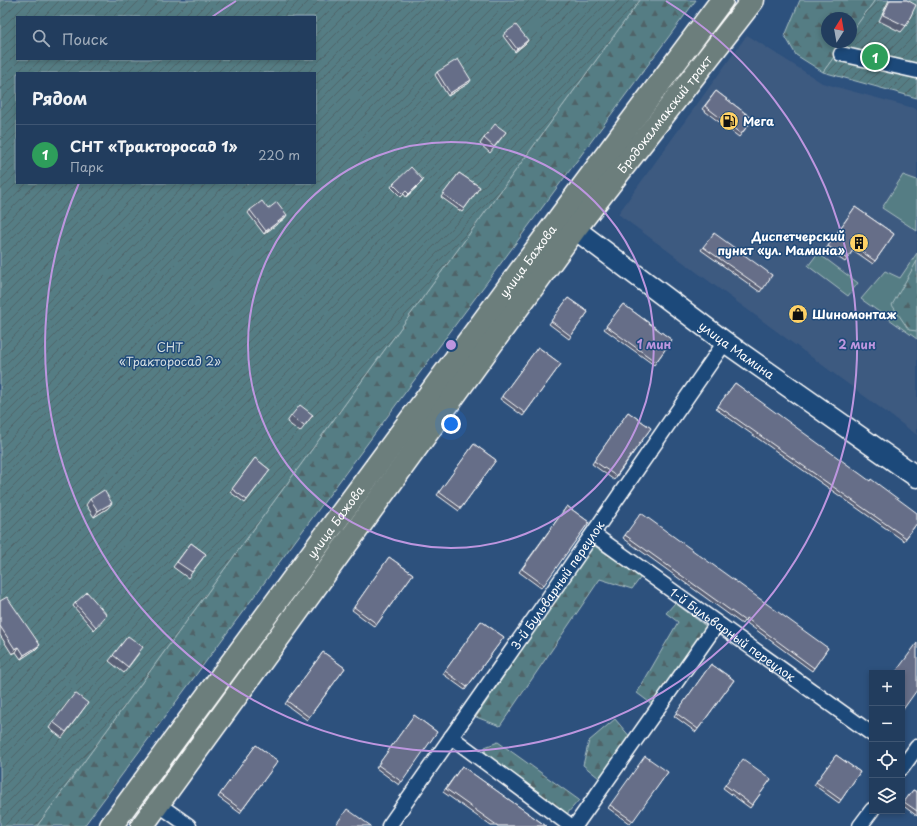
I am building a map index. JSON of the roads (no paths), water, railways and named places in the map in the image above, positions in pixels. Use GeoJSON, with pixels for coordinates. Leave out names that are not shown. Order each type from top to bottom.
{"type":"FeatureCollection","features":[{"type":"Feature","properties":{"kind":"main road","name":"Бродокалмакский тракт"},"geometry":{"type":"LineString","coordinates":[[568,223],[722,0]]}},
{"type":"Feature","properties":{"kind":"main road","name":"Бродокалмакский тракт"},"geometry":{"type":"LineString","coordinates":[[568,223],[753,0]]}},
{"type":"Feature","properties":{"kind":"main road","name":"улица Мамина"},"geometry":{"type":"LineString","coordinates":[[568,223],[725,342],[917,477]]}},
{"type":"Feature","properties":{"kind":"main road","name":"улица Бажова"},"geometry":{"type":"LineString","coordinates":[[142,826],[568,223]]}},
{"type":"Feature","properties":{"kind":"main road","name":"улица Бажова"},"geometry":{"type":"LineString","coordinates":[[111,826],[568,223]]}},
{"type":"Feature","properties":{"kind":"street"},"geometry":{"type":"LineString","coordinates":[[841,54],[917,71]]}},
{"type":"Feature","properties":{"kind":"street","name":"3-й Бульварный переулок"},"geometry":{"type":"LineString","coordinates":[[389,826],[725,342]]}},
{"type":"Feature","properties":{"kind":"street","name":"1-й Бульварный переулок"},"geometry":{"type":"LineString","coordinates":[[593,534],[869,732]]}},
{"type":"Feature","properties":{"kind":"street"},"geometry":{"type":"LineString","coordinates":[[575,826],[717,624]]}},
{"type":"Feature","properties":{"kind":"street"},"geometry":{"type":"LineString","coordinates":[[451,737],[572,826]]}},
{"type":"Feature","properties":{"kind":"street"},"geometry":{"type":"LineString","coordinates":[[905,760],[917,747]]}},
{"type":"Feature","properties":{"kind":"street"},"geometry":{"type":"LineString","coordinates":[[158,804],[190,826]]}},
{"type":"Feature","properties":{"kind":"street"},"geometry":{"type":"LineString","coordinates":[[860,826],[869,814]]}},
{"type":"Feature","properties":{"kind":"place","name":"СНТ «Тракторосад 1»"},"geometry":{"type":"Point","coordinates":[875,57]}},
{"type":"Feature","properties":{"kind":"place","name":"Мега"},"geometry":{"type":"Point","coordinates":[729,121]}},
{"type":"Feature","properties":{"kind":"place","name":"Диспетчерский пункт «ул. Мамина»"},"geometry":{"type":"Point","coordinates":[859,243]}},
{"type":"Feature","properties":{"kind":"place","name":"Шиномонтаж"},"geometry":{"type":"Point","coordinates":[798,314]}},
{"type":"Feature","properties":{"kind":"park label","name":"СНТ «Тракторосад 2»"},"geometry":{"type":"Point","coordinates":[170,354]}}]}
